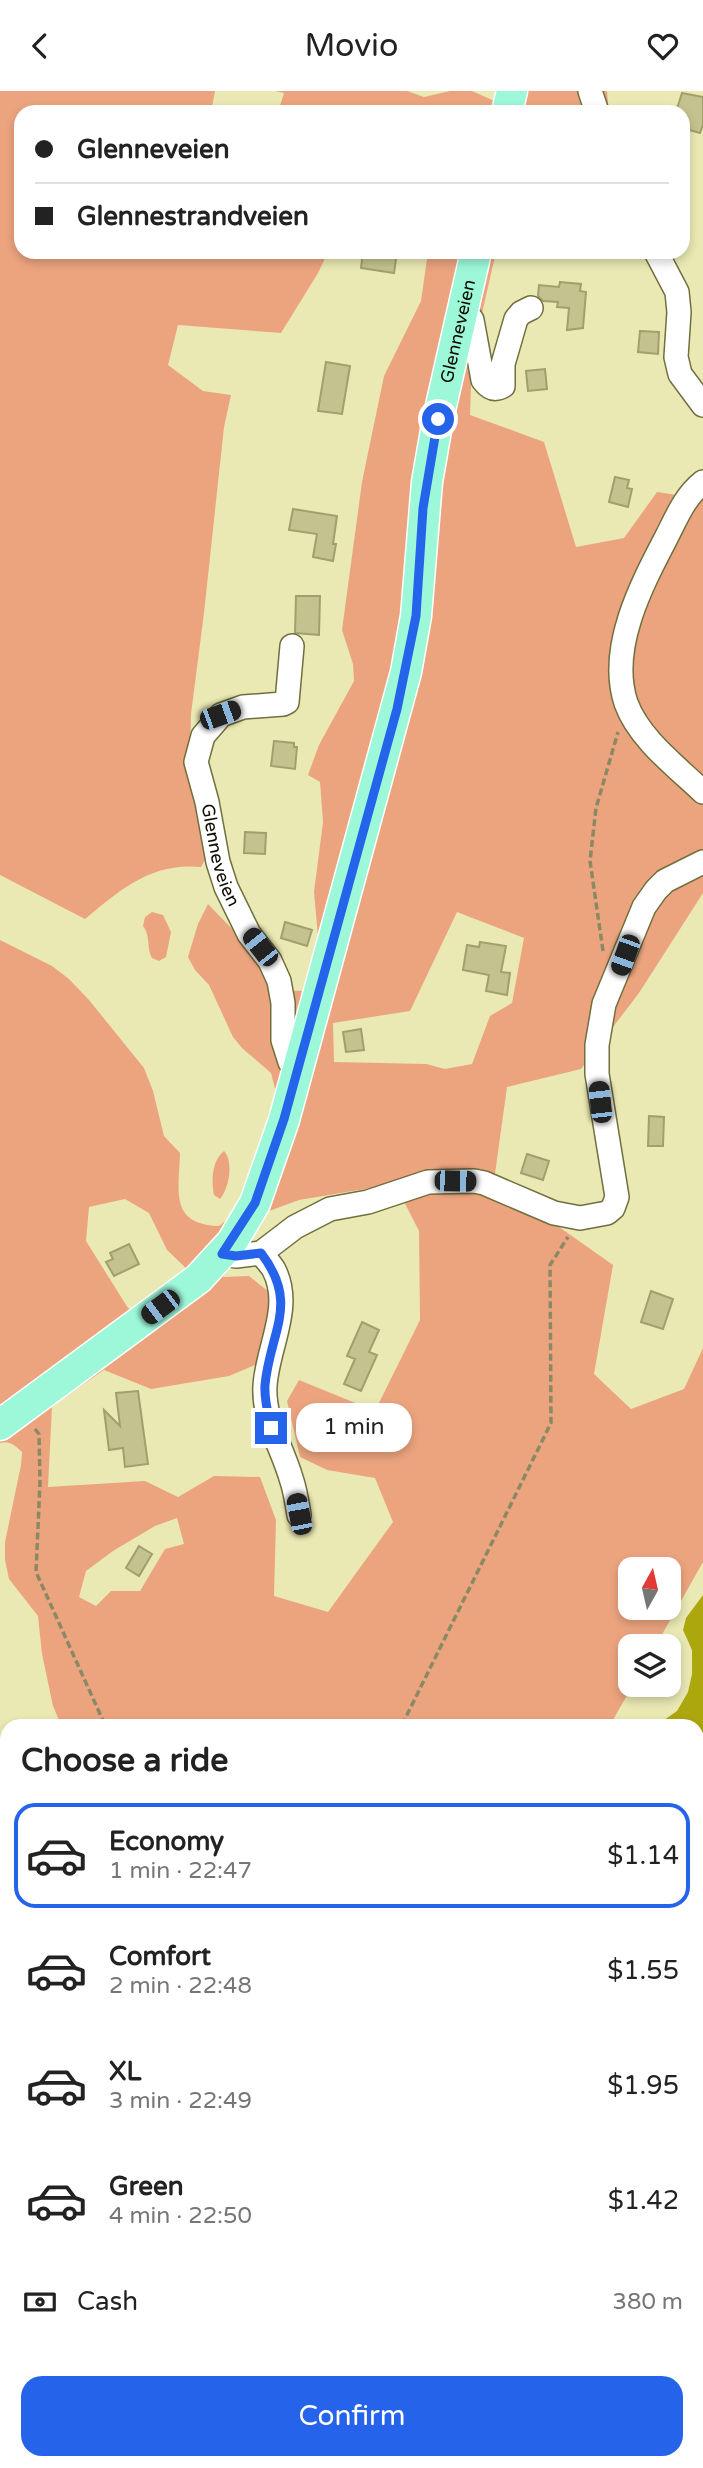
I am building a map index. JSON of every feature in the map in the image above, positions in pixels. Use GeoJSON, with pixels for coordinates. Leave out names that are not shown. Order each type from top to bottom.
{"type":"FeatureCollection","features":[{"type":"Feature","properties":{"kind":"main road","name":"Glenneveien"},"geometry":{"type":"LineString","coordinates":[[11,1417],[190,1285],[222,1254],[255,1203],[284,1119],[406,673],[416,616],[426,482],[475,259]]}},
{"type":"Feature","properties":{"kind":"street"},"geometry":{"type":"LineString","coordinates":[[660,259],[677,292],[677,365],[685,383],[703,405]]}},
{"type":"Feature","properties":{"kind":"street"},"geometry":{"type":"LineString","coordinates":[[464,309],[472,320],[483,380],[489,387],[498,389],[505,381],[503,364],[516,319],[531,308]]}},
{"type":"Feature","properties":{"kind":"street"},"geometry":{"type":"LineString","coordinates":[[703,482],[693,490],[679,512],[642,585],[632,610],[623,656],[626,704],[634,718],[659,750],[703,792]]}},
{"type":"Feature","properties":{"kind":"street","name":"Glenneveien"},"geometry":{"type":"LineString","coordinates":[[292,646],[288,702],[243,707],[220,715],[203,736],[196,762],[226,887],[249,934],[270,961],[279,981],[283,1003],[283,1039],[290,1062],[298,1065]]}},
{"type":"Feature","properties":{"kind":"street"},"geometry":{"type":"LineString","coordinates":[[222,1254],[236,1256],[261,1253],[295,1227],[330,1209],[368,1202],[436,1181],[484,1183],[554,1213],[580,1217],[607,1213],[616,1203],[597,1075],[599,1023],[608,991],[644,907],[665,881],[703,863]]}},
{"type":"Feature","properties":{"kind":"street"},"geometry":{"type":"LineString","coordinates":[[261,1253],[274,1270],[281,1292],[279,1324],[265,1385],[265,1403],[271,1428],[292,1479],[299,1514]]}},
{"type":"Feature","properties":{"kind":"path"},"geometry":{"type":"LineString","coordinates":[[603,952],[590,861],[596,808],[626,704]]}},
{"type":"Feature","properties":{"kind":"path"},"geometry":{"type":"LineString","coordinates":[[405,1719],[551,1423],[550,1265],[580,1217]]}},
{"type":"Feature","properties":{"kind":"path"},"geometry":{"type":"LineString","coordinates":[[11,1417],[39,1434],[36,1572],[102,1719]]}},
{"type":"Feature","properties":{"kind":"shaded area"},"geometry":{"type":"Polygon","coordinates":[[[0,91],[215,91],[212,105],[14,105],[14,259],[325,259],[281,333],[178,325],[168,365],[203,391],[231,395],[224,427],[191,714],[190,764],[211,849],[201,867],[183,867],[152,873],[125,888],[85,919],[0,875],[0,91]]]}},
{"type":"Feature","properties":{"kind":"shaded area"},"geometry":{"type":"Polygon","coordinates":[[[275,91],[407,91],[424,97],[450,91],[472,91],[499,103],[502,91],[607,91],[608,105],[280,105],[284,93],[275,91]]]}},
{"type":"Feature","properties":{"kind":"shaded area"},"geometry":{"type":"Polygon","coordinates":[[[427,259],[494,259],[472,357],[470,415],[544,442],[576,547],[624,538],[657,492],[703,499],[703,893],[639,993],[581,1069],[507,1087],[494,1181],[613,1265],[594,1374],[631,1409],[684,1389],[703,1348],[703,1562],[681,1601],[681,1557],[618,1557],[618,1621],[670,1621],[662,1634],[618,1634],[618,1697],[626,1697],[613,1719],[58,1719],[53,1706],[42,1654],[38,1616],[9,1579],[5,1560],[5,1542],[22,1452],[9,1443],[0,1443],[0,940],[52,966],[69,979],[144,1068],[153,1091],[164,1136],[180,1153],[179,1192],[184,1212],[203,1224],[219,1226],[236,1212],[278,1100],[271,1073],[233,1037],[209,985],[195,970],[188,957],[198,924],[208,904],[264,962],[271,990],[305,991],[318,937],[314,892],[323,822],[320,782],[308,775],[319,745],[354,681],[353,664],[342,630],[362,482],[384,376],[421,301],[427,259]],[[457,912],[410,1011],[333,1023],[334,1062],[426,1064],[445,1069],[472,1064],[490,1016],[512,1003],[524,938],[457,912]],[[395,1184],[299,1200],[261,1214],[246,1243],[223,1277],[249,1276],[269,1292],[265,1351],[255,1365],[229,1376],[151,1389],[104,1370],[52,1406],[48,1487],[145,1481],[178,1497],[214,1476],[260,1477],[276,1520],[274,1596],[328,1612],[393,1522],[375,1478],[327,1470],[300,1457],[287,1401],[299,1380],[375,1411],[420,1320],[419,1231],[395,1184]],[[125,1199],[89,1207],[86,1241],[128,1308],[136,1312],[190,1272],[167,1250],[149,1213],[125,1199]],[[177,1518],[155,1526],[86,1571],[79,1597],[96,1606],[111,1591],[140,1591],[165,1549],[184,1544],[177,1518]]]}},
{"type":"Feature","properties":{"kind":"shaded area"},"geometry":{"type":"Polygon","coordinates":[[[152,912],[163,915],[171,932],[166,957],[159,961],[150,954],[143,926],[145,917],[152,912]]]}},
{"type":"Feature","properties":{"kind":"shaded area"},"geometry":{"type":"Polygon","coordinates":[[[224,1151],[229,1161],[229,1175],[226,1189],[220,1199],[214,1195],[213,1177],[217,1160],[224,1151]]]}},
{"type":"Feature","properties":{"kind":"shaded area"},"geometry":{"type":"Polygon","coordinates":[[[703,1595],[703,1719],[666,1719],[677,1711],[688,1692],[692,1674],[692,1650],[683,1630],[686,1618],[703,1595]]]}},
{"type":"Feature","properties":{"kind":"building"},"geometry":{"type":"Polygon","coordinates":[[[682,93],[703,97],[703,125],[700,133],[690,130],[690,105],[678,105],[682,93]]]}},
{"type":"Feature","properties":{"kind":"building"},"geometry":{"type":"Polygon","coordinates":[[[362,259],[396,259],[394,273],[361,268],[362,259]]]}},
{"type":"Feature","properties":{"kind":"building"},"geometry":{"type":"Polygon","coordinates":[[[560,282],[581,284],[580,291],[586,292],[583,328],[567,330],[569,308],[557,307],[558,302],[543,301],[538,296],[539,285],[559,287],[560,282]]]}},
{"type":"Feature","properties":{"kind":"building"},"geometry":{"type":"Polygon","coordinates":[[[640,331],[659,332],[658,354],[638,352],[640,331]]]}},
{"type":"Feature","properties":{"kind":"building"},"geometry":{"type":"Polygon","coordinates":[[[326,362],[350,366],[342,414],[318,411],[326,362]]]}},
{"type":"Feature","properties":{"kind":"building"},"geometry":{"type":"Polygon","coordinates":[[[545,369],[547,389],[528,391],[526,371],[545,369]]]}},
{"type":"Feature","properties":{"kind":"building"},"geometry":{"type":"Polygon","coordinates":[[[615,477],[629,480],[627,488],[632,489],[628,507],[609,502],[615,477]]]}},
{"type":"Feature","properties":{"kind":"building"},"geometry":{"type":"Polygon","coordinates":[[[293,509],[337,516],[333,561],[313,557],[317,534],[289,530],[293,509]]]}},
{"type":"Feature","properties":{"kind":"building"},"geometry":{"type":"Polygon","coordinates":[[[296,596],[320,596],[319,635],[295,633],[296,596]]]}},
{"type":"Feature","properties":{"kind":"building"},"geometry":{"type":"Polygon","coordinates":[[[274,741],[294,743],[294,747],[297,747],[295,769],[271,766],[274,741]]]}},
{"type":"Feature","properties":{"kind":"building"},"geometry":{"type":"Polygon","coordinates":[[[245,832],[266,833],[265,854],[244,853],[245,832]]]}},
{"type":"Feature","properties":{"kind":"building"},"geometry":{"type":"Polygon","coordinates":[[[285,922],[312,930],[307,946],[281,938],[285,922]]]}},
{"type":"Feature","properties":{"kind":"building"},"geometry":{"type":"Polygon","coordinates":[[[480,942],[506,946],[501,972],[510,973],[507,995],[486,991],[489,975],[463,970],[467,945],[479,947],[480,942]]]}},
{"type":"Feature","properties":{"kind":"building"},"geometry":{"type":"Polygon","coordinates":[[[361,1029],[364,1050],[346,1052],[343,1032],[361,1029]]]}},
{"type":"Feature","properties":{"kind":"building"},"geometry":{"type":"Polygon","coordinates":[[[649,1116],[664,1117],[663,1146],[648,1146],[649,1116]]]}},
{"type":"Feature","properties":{"kind":"building"},"geometry":{"type":"Polygon","coordinates":[[[527,1154],[549,1161],[543,1180],[521,1173],[527,1154]]]}},
{"type":"Feature","properties":{"kind":"building"},"geometry":{"type":"Polygon","coordinates":[[[129,1244],[139,1264],[114,1276],[106,1262],[113,1259],[110,1253],[129,1244]]]}},
{"type":"Feature","properties":{"kind":"building"},"geometry":{"type":"Polygon","coordinates":[[[651,1291],[673,1299],[663,1329],[641,1322],[651,1291]]]}},
{"type":"Feature","properties":{"kind":"building"},"geometry":{"type":"Polygon","coordinates":[[[362,1322],[379,1330],[369,1352],[377,1355],[361,1391],[344,1384],[355,1359],[347,1356],[362,1322]]]}},
{"type":"Feature","properties":{"kind":"building"},"geometry":{"type":"Polygon","coordinates":[[[138,1391],[148,1464],[125,1467],[123,1448],[109,1450],[104,1410],[120,1426],[116,1393],[138,1391]]]}},
{"type":"Feature","properties":{"kind":"building"},"geometry":{"type":"Polygon","coordinates":[[[139,1546],[152,1554],[139,1576],[126,1568],[139,1546]]]}},
{"type":"Feature","properties":{"kind":"route"},"geometry":{"type":"LineString","coordinates":[[271,1428],[265,1403],[265,1385],[279,1324],[281,1292],[274,1270],[261,1253],[236,1256],[222,1254],[255,1203],[284,1119],[397,709],[416,616],[423,508],[438,419]]}}]}
